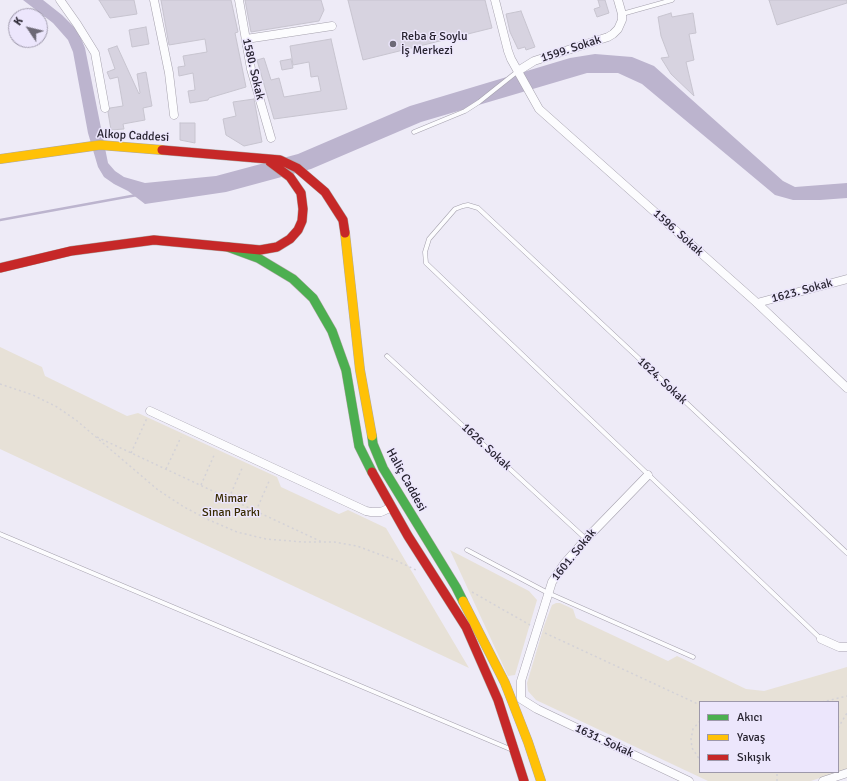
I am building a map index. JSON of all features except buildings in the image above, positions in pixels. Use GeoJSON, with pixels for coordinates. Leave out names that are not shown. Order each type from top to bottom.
{"type":"FeatureCollection","features":[{"type":"Feature","properties":{"kind":"main road","name":"Alkop Caddesi"},"geometry":{"type":"LineString","coordinates":[[0,159],[100,145],[266,158]]}},
{"type":"Feature","properties":{"kind":"main road"},"geometry":{"type":"LineString","coordinates":[[2,266],[71,251],[154,240],[260,250],[278,247],[290,239],[298,230],[302,221],[301,193],[290,177],[266,158]]}},
{"type":"Feature","properties":{"kind":"main road","name":"Haliç Caddesi"},"geometry":{"type":"LineString","coordinates":[[266,158],[280,160],[297,168],[307,176],[325,192],[343,220],[348,250],[360,370],[373,444],[383,468],[459,593],[504,683],[528,742],[541,781]]}},
{"type":"Feature","properties":{"kind":"main road"},"geometry":{"type":"LineString","coordinates":[[228,247],[258,258],[292,279],[313,298],[332,331],[346,370],[359,446],[392,507],[466,627],[498,700],[524,781]]}},
{"type":"Feature","properties":{"kind":"main road"},"geometry":{"type":"LineString","coordinates":[[502,713],[522,699]]}},
{"type":"Feature","properties":{"kind":"street"},"geometry":{"type":"LineString","coordinates":[[60,0],[78,24],[95,53],[104,108]]}},
{"type":"Feature","properties":{"kind":"street"},"geometry":{"type":"LineString","coordinates":[[154,0],[169,73],[174,115]]}},
{"type":"Feature","properties":{"kind":"street","name":"1580. Sokak"},"geometry":{"type":"LineString","coordinates":[[239,0],[251,69],[271,138]]}},
{"type":"Feature","properties":{"kind":"street","name":"1596. Sokak"},"geometry":{"type":"LineString","coordinates":[[495,0],[508,51],[539,109],[757,303],[847,388]]}},
{"type":"Feature","properties":{"kind":"street"},"geometry":{"type":"LineString","coordinates":[[618,0],[622,14]]}},
{"type":"Feature","properties":{"kind":"street","name":"1599. Sokak"},"geometry":{"type":"LineString","coordinates":[[518,71],[534,61],[608,37],[618,29],[622,14]]}},
{"type":"Feature","properties":{"kind":"street"},"geometry":{"type":"LineString","coordinates":[[246,39],[332,26]]}},
{"type":"Feature","properties":{"kind":"street","name":"1623. Sokak"},"geometry":{"type":"LineString","coordinates":[[757,303],[847,278]]}},
{"type":"Feature","properties":{"kind":"street"},"geometry":{"type":"LineString","coordinates":[[150,411],[371,512],[380,512],[392,507]]}},
{"type":"Feature","properties":{"kind":"street","name":"1601. Sokak"},"geometry":{"type":"LineString","coordinates":[[522,699],[521,681],[548,592],[557,573],[586,539],[648,475]]}},
{"type":"Feature","properties":{"kind":"street"},"geometry":{"type":"LineString","coordinates":[[821,639],[839,647],[847,647]]}},
{"type":"Feature","properties":{"kind":"street","name":"1631. Sokak"},"geometry":{"type":"LineString","coordinates":[[522,699],[537,709],[689,781]]}},
{"type":"Feature","properties":{"kind":"street"},"geometry":{"type":"LineString","coordinates":[[823,781],[847,773]]}},
{"type":"Feature","properties":{"kind":"lane"},"geometry":{"type":"LineString","coordinates":[[622,14],[672,0]]}},
{"type":"Feature","properties":{"kind":"lane"},"geometry":{"type":"LineString","coordinates":[[414,132],[465,111],[479,102],[518,71]]}},
{"type":"Feature","properties":{"kind":"lane","name":"1624. Sokak"},"geometry":{"type":"LineString","coordinates":[[648,475],[426,263],[425,252],[427,243],[455,209],[468,205],[478,208],[847,553]]}},
{"type":"Feature","properties":{"kind":"lane","name":"1626. Sokak"},"geometry":{"type":"LineString","coordinates":[[387,356],[586,539]]}},
{"type":"Feature","properties":{"kind":"lane"},"geometry":{"type":"LineString","coordinates":[[648,475],[821,639]]}},
{"type":"Feature","properties":{"kind":"lane"},"geometry":{"type":"LineString","coordinates":[[0,534],[514,751]]}},
{"type":"Feature","properties":{"kind":"lane"},"geometry":{"type":"LineString","coordinates":[[467,550],[548,592],[693,658]]}},
{"type":"Feature","properties":{"kind":"path"},"geometry":{"type":"LineString","coordinates":[[0,384],[33,394],[57,407],[96,436],[158,490],[184,507],[209,520],[237,532],[266,539],[323,542],[357,546],[397,560],[417,570]]}},
{"type":"Feature","properties":{"kind":"path"},"geometry":{"type":"LineString","coordinates":[[131,453],[150,411]]}},
{"type":"Feature","properties":{"kind":"path"},"geometry":{"type":"LineString","coordinates":[[96,436],[323,542]]}},
{"type":"Feature","properties":{"kind":"path"},"geometry":{"type":"LineString","coordinates":[[166,469],[180,437]]}},
{"type":"Feature","properties":{"kind":"path"},"geometry":{"type":"LineString","coordinates":[[201,486],[215,453]]}},
{"type":"Feature","properties":{"kind":"path"},"geometry":{"type":"LineString","coordinates":[[228,498],[243,466]]}},
{"type":"Feature","properties":{"kind":"path"},"geometry":{"type":"LineString","coordinates":[[256,511],[270,479]]}},
{"type":"Feature","properties":{"kind":"path"},"geometry":{"type":"LineString","coordinates":[[459,593],[468,590],[537,629],[699,704]]}},
{"type":"Feature","properties":{"kind":"path"},"geometry":{"type":"LineString","coordinates":[[826,701],[847,696]]}},
{"type":"Feature","properties":{"kind":"path"},"geometry":{"type":"LineString","coordinates":[[839,726],[847,713]]}},
{"type":"Feature","properties":{"kind":"path"},"geometry":{"type":"LineString","coordinates":[[699,722],[693,729],[691,739],[692,748],[699,758]]}},
{"type":"Feature","properties":{"kind":"green space","name":"Mimar Sinan Parkı"},"geometry":{"type":"Polygon","coordinates":[[[0,347],[42,367],[45,376],[127,416],[138,413],[277,477],[281,487],[339,514],[348,510],[386,528],[469,668],[0,449],[0,347]]]}},
{"type":"Feature","properties":{"kind":"green space"},"geometry":{"type":"Polygon","coordinates":[[[450,550],[529,591],[537,600],[515,675],[508,676],[450,550]]]}},
{"type":"Feature","properties":{"kind":"green space"},"geometry":{"type":"Polygon","coordinates":[[[560,603],[573,609],[576,618],[668,661],[677,656],[746,689],[764,691],[847,667],[847,769],[839,772],[839,701],[699,701],[699,773],[834,773],[811,781],[708,781],[536,700],[528,691],[527,683],[544,626],[552,605],[560,603]]]}},
{"type":"Feature","properties":{"kind":"shaded area"},"geometry":{"type":"Polygon","coordinates":[[[23,0],[43,0],[62,15],[78,31],[85,48],[108,163],[115,171],[124,177],[145,183],[216,176],[298,154],[410,106],[570,58],[595,54],[632,57],[654,66],[783,181],[795,187],[847,183],[847,198],[793,200],[775,195],[642,84],[618,73],[587,73],[421,122],[311,169],[226,192],[145,204],[128,191],[104,177],[98,167],[88,133],[73,52],[68,40],[48,19],[48,8],[33,8],[23,0]]]}},
{"type":"Feature","properties":{"kind":"waterway"},"geometry":{"type":"LineString","coordinates":[[0,220],[137,195]]}},
{"type":"Feature","properties":{"kind":"traffic: fast"},"geometry":{"type":"LineString","coordinates":[[228,247],[258,258],[293,279],[313,298],[332,331],[346,370],[359,446],[372,472]]}},
{"type":"Feature","properties":{"kind":"traffic: fast"},"geometry":{"type":"LineString","coordinates":[[372,436],[373,444],[383,468],[456,587],[463,601]]}},
{"type":"Feature","properties":{"kind":"traffic: slow"},"geometry":{"type":"LineString","coordinates":[[0,159],[100,145],[162,150]]}},
{"type":"Feature","properties":{"kind":"traffic: slow"},"geometry":{"type":"LineString","coordinates":[[345,233],[360,370],[372,436]]}},
{"type":"Feature","properties":{"kind":"traffic: slow"},"geometry":{"type":"LineString","coordinates":[[463,601],[505,683],[528,742],[541,781]]}},
{"type":"Feature","properties":{"kind":"traffic: jam"},"geometry":{"type":"LineString","coordinates":[[162,150],[280,160],[297,168],[325,192],[343,220],[345,233]]}},
{"type":"Feature","properties":{"kind":"traffic: jam"},"geometry":{"type":"LineString","coordinates":[[0,268],[71,251],[154,240],[260,250],[277,247],[290,239],[298,230],[302,221],[303,209],[301,193],[290,177],[270,162]]}},
{"type":"Feature","properties":{"kind":"traffic: jam"},"geometry":{"type":"LineString","coordinates":[[372,472],[408,536],[466,627],[498,700],[524,781]]}},
{"type":"Feature","properties":{"kind":"place","name":"Reba & Soylu İş Merkezi"},"geometry":{"type":"Point","coordinates":[393,44]}}]}
